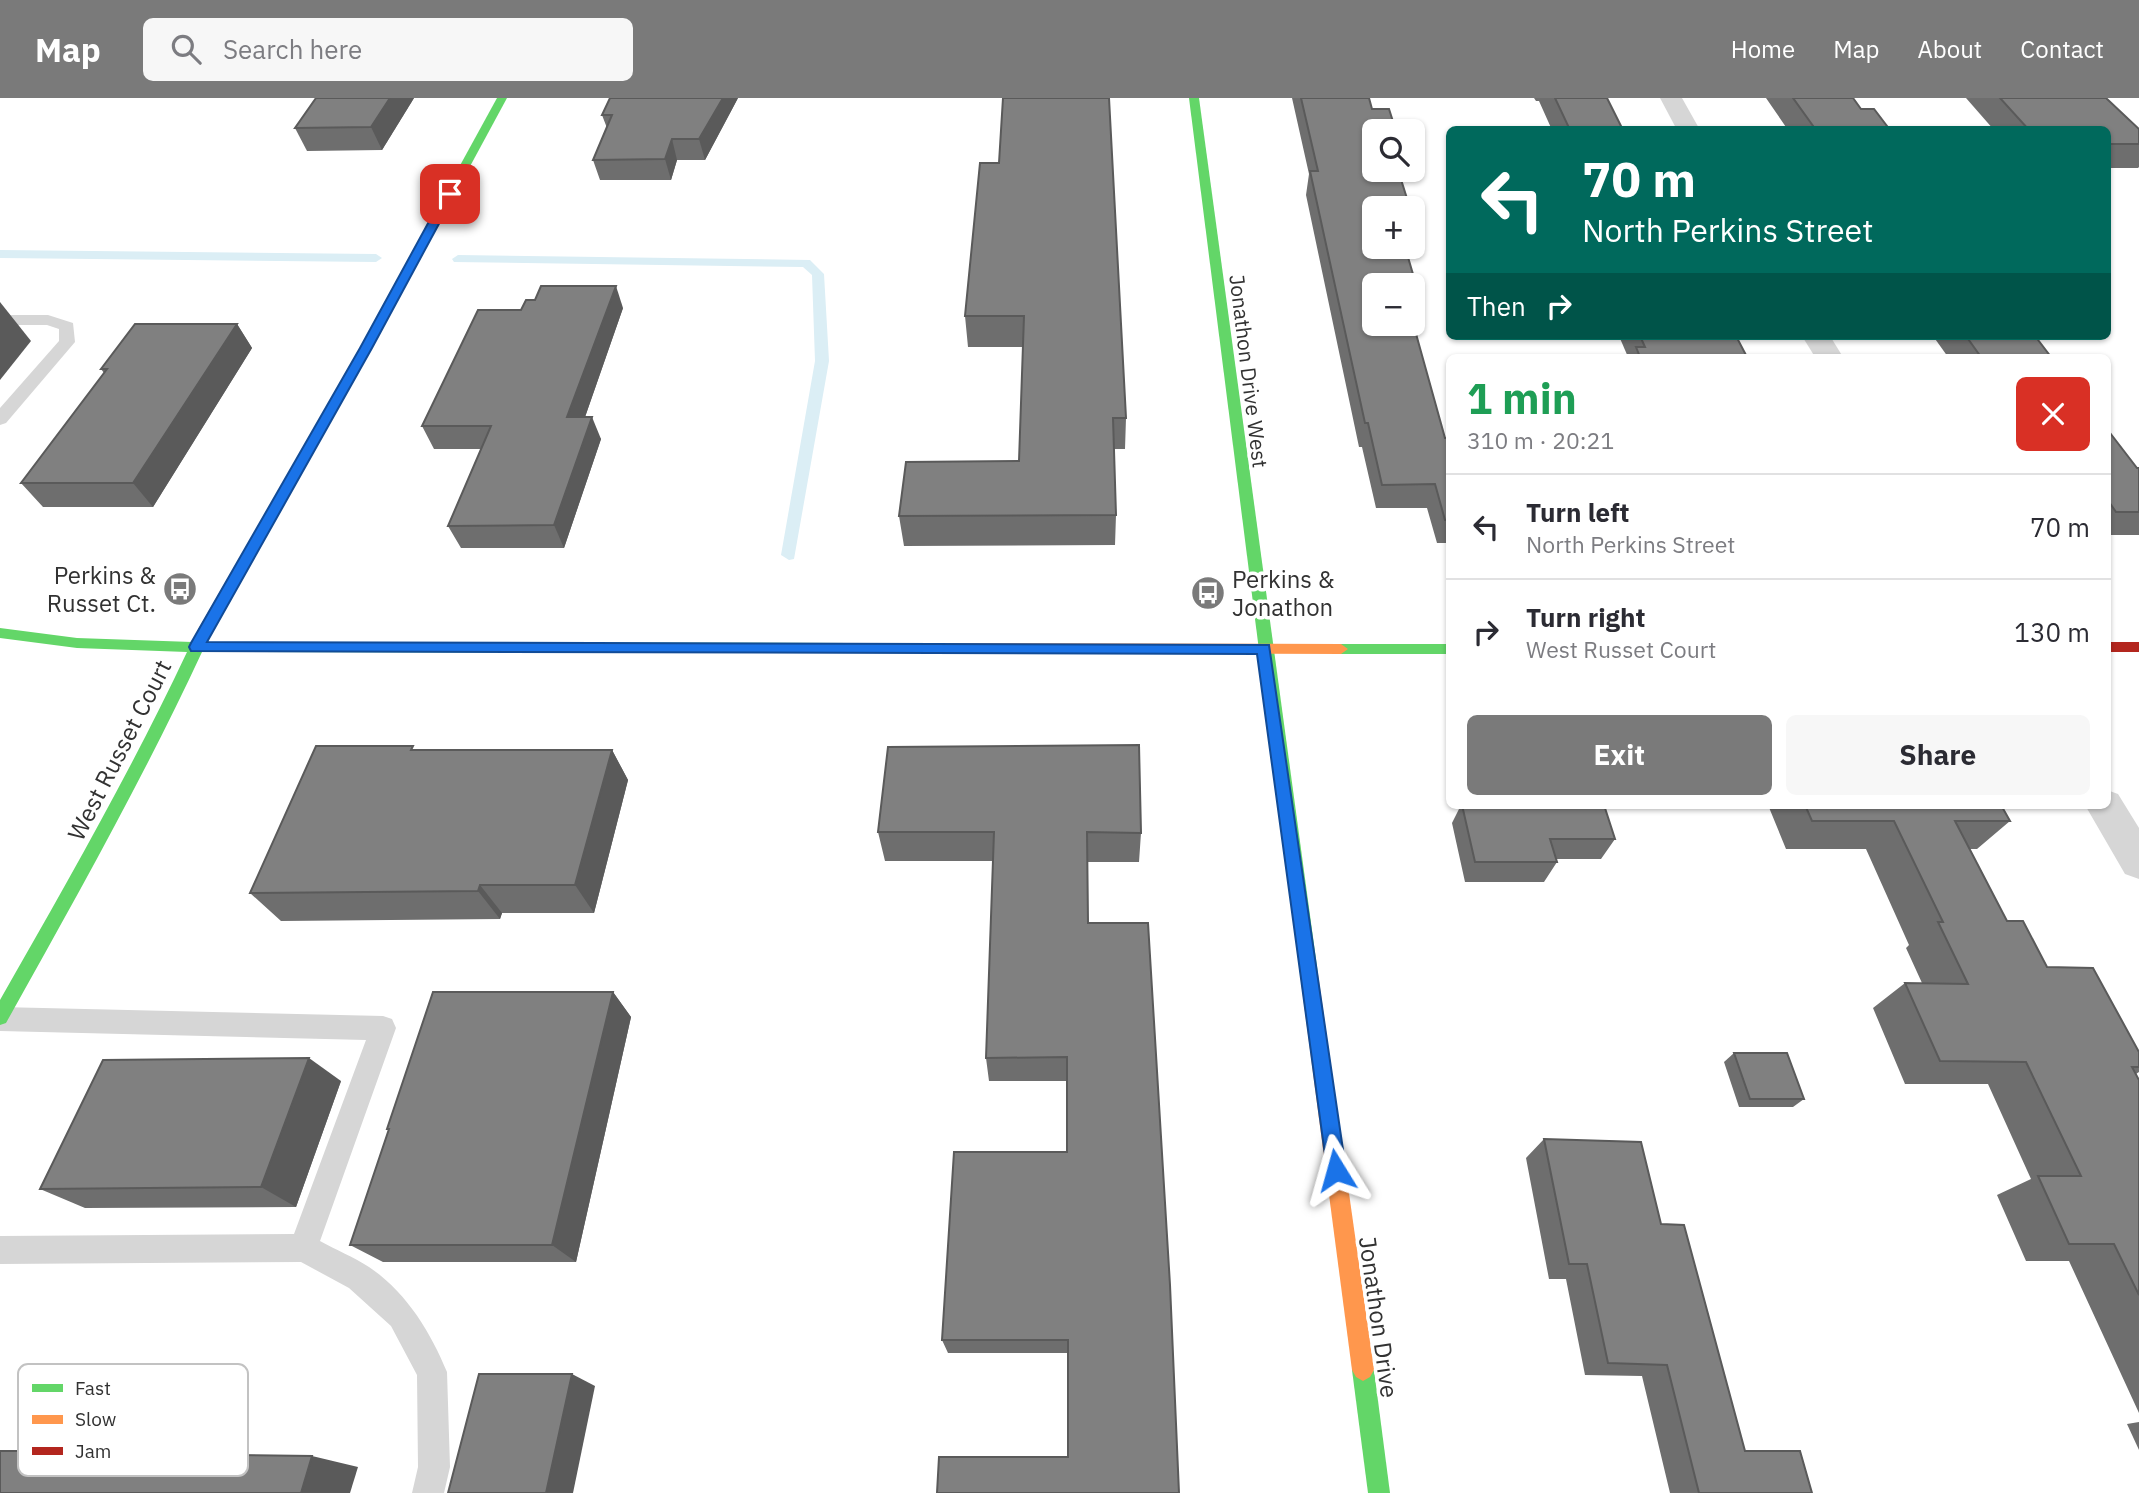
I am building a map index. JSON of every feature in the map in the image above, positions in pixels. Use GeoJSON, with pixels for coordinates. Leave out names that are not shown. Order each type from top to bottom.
{"type":"FeatureCollection","features":[{"type":"Feature","properties":{"kind":"street","name":"West Russet Court"},"geometry":{"type":"LineString","coordinates":[[0,1018],[98,843],[166,713],[196,647],[360,360],[502,98]]}},
{"type":"Feature","properties":{"kind":"street","name":"Jonathon Drive West"},"geometry":{"type":"LineString","coordinates":[[1194,98],[1264,649]]}},
{"type":"Feature","properties":{"kind":"street"},"geometry":{"type":"LineString","coordinates":[[1671,98],[1687,126]]}},
{"type":"Feature","properties":{"kind":"street"},"geometry":{"type":"LineString","coordinates":[[0,633],[78,643],[196,647],[1446,649]]}},
{"type":"Feature","properties":{"kind":"street"},"geometry":{"type":"LineString","coordinates":[[2111,647],[2139,647]]}},
{"type":"Feature","properties":{"kind":"street","name":"Jonathon Drive"},"geometry":{"type":"LineString","coordinates":[[1264,649],[1380,1493]]}},
{"type":"Feature","properties":{"kind":"street"},"geometry":{"type":"LineString","coordinates":[[2106,809],[2139,862]]}},
{"type":"Feature","properties":{"kind":"lane"},"geometry":{"type":"LineString","coordinates":[[0,320],[48,320],[67,326],[67,342],[0,419]]}},
{"type":"Feature","properties":{"kind":"lane"},"geometry":{"type":"LineString","coordinates":[[0,1018],[383,1028],[303,1248]]}},
{"type":"Feature","properties":{"kind":"lane"},"geometry":{"type":"LineString","coordinates":[[0,1250],[303,1248],[359,1278],[401,1316],[432,1373],[434,1467],[428,1493]]}},
{"type":"Feature","properties":{"kind":"building"},"geometry":{"type":"Polygon","coordinates":[[[316,98],[390,98],[371,127],[295,128],[316,98]]]}},
{"type":"Feature","properties":{"kind":"building"},"geometry":{"type":"Polygon","coordinates":[[[610,98],[723,98],[699,139],[672,139],[665,159],[593,160],[612,115],[602,115],[610,98]]]}},
{"type":"Feature","properties":{"kind":"building"},"geometry":{"type":"Polygon","coordinates":[[[1003,98],[1109,98],[1126,418],[1113,418],[1116,515],[899,516],[906,462],[1019,461],[1024,316],[965,316],[980,163],[999,163],[1003,98]]]}},
{"type":"Feature","properties":{"kind":"building"},"geometry":{"type":"Polygon","coordinates":[[[1301,98],[1369,98],[1372,109],[1389,109],[1392,119],[1362,119],[1362,182],[1402,182],[1406,196],[1362,196],[1362,259],[1409,259],[1413,273],[1362,273],[1362,336],[1417,336],[1446,438],[1446,520],[1435,484],[1382,485],[1368,423],[1365,423],[1310,171],[1318,171],[1301,98]]]}},
{"type":"Feature","properties":{"kind":"building"},"geometry":{"type":"Polygon","coordinates":[[[1555,98],[1607,98],[1621,126],[1568,126],[1555,98]]]}},
{"type":"Feature","properties":{"kind":"building"},"geometry":{"type":"Polygon","coordinates":[[[1793,98],[1853,98],[1861,109],[1874,109],[1887,126],[1813,126],[1793,98]]]}},
{"type":"Feature","properties":{"kind":"building"},"geometry":{"type":"Polygon","coordinates":[[[2000,98],[2106,98],[2139,129],[2139,144],[2111,144],[2111,126],[2025,126],[2000,98]]]}},
{"type":"Feature","properties":{"kind":"building"},"geometry":{"type":"Polygon","coordinates":[[[541,286],[616,286],[567,417],[592,417],[554,525],[448,526],[491,426],[422,426],[478,310],[521,310],[526,300],[535,300],[541,286]]]}},
{"type":"Feature","properties":{"kind":"building"},"geometry":{"type":"Polygon","coordinates":[[[135,324],[237,324],[133,483],[21,483],[107,369],[101,369],[135,324]]]}},
{"type":"Feature","properties":{"kind":"building"},"geometry":{"type":"Polygon","coordinates":[[[1642,340],[1738,340],[1745,354],[1639,354],[1636,347],[1645,347],[1642,340]]]}},
{"type":"Feature","properties":{"kind":"building"},"geometry":{"type":"Polygon","coordinates":[[[1969,340],[2038,340],[2049,354],[1979,354],[1969,340]]]}},
{"type":"Feature","properties":{"kind":"building"},"geometry":{"type":"Polygon","coordinates":[[[2111,434],[2139,468],[2139,512],[2116,512],[2111,505],[2111,434]]]}},
{"type":"Feature","properties":{"kind":"building"},"geometry":{"type":"Polygon","coordinates":[[[1139,745],[1141,833],[1087,832],[1088,923],[1148,923],[1170,1285],[1179,1493],[937,1493],[939,1457],[1068,1457],[1068,1340],[942,1340],[954,1152],[1067,1152],[1067,1057],[986,1058],[994,832],[878,832],[888,747],[1139,745]]]}},
{"type":"Feature","properties":{"kind":"building"},"geometry":{"type":"Polygon","coordinates":[[[316,746],[413,746],[411,750],[612,750],[575,885],[480,885],[478,891],[250,893],[316,746]]]}},
{"type":"Feature","properties":{"kind":"building"},"geometry":{"type":"Polygon","coordinates":[[[1463,809],[1605,809],[1615,839],[1550,839],[1557,862],[1475,862],[1463,809]]]}},
{"type":"Feature","properties":{"kind":"building"},"geometry":{"type":"Polygon","coordinates":[[[1807,809],[2003,809],[2010,821],[1955,821],[2007,921],[2023,921],[2047,967],[2093,968],[2139,1052],[2139,1067],[2132,1067],[2139,1080],[2139,1295],[2114,1244],[2069,1244],[2038,1176],[2081,1176],[2026,1062],[1940,1061],[1905,983],[1968,984],[1938,922],[1943,922],[1894,821],[1812,821],[1807,809]]]}},
{"type":"Feature","properties":{"kind":"building"},"geometry":{"type":"Polygon","coordinates":[[[433,992],[613,992],[552,1245],[350,1245],[433,992]]]}},
{"type":"Feature","properties":{"kind":"building"},"geometry":{"type":"Polygon","coordinates":[[[1734,1053],[1787,1053],[1804,1099],[1750,1099],[1734,1053]]]}},
{"type":"Feature","properties":{"kind":"building"},"geometry":{"type":"Polygon","coordinates":[[[309,1058],[261,1187],[40,1189],[103,1060],[309,1058]]]}},
{"type":"Feature","properties":{"kind":"building"},"geometry":{"type":"Polygon","coordinates":[[[1544,1139],[1641,1142],[1661,1224],[1684,1225],[1745,1451],[1800,1451],[1812,1493],[1699,1493],[1667,1365],[1608,1363],[1587,1264],[1569,1264],[1544,1139]]]}},
{"type":"Feature","properties":{"kind":"building"},"geometry":{"type":"Polygon","coordinates":[[[479,1374],[572,1374],[546,1493],[448,1493],[479,1374]]]}},
{"type":"Feature","properties":{"kind":"building"},"geometry":{"type":"Polygon","coordinates":[[[0,1451],[18,1451],[18,1476],[248,1476],[248,1455],[312,1456],[301,1493],[0,1493],[0,1451]]]}},
{"type":"Feature","properties":{"kind":"waterway"},"geometry":{"type":"LineString","coordinates":[[0,254],[376,258]]}},
{"type":"Feature","properties":{"kind":"waterway"},"geometry":{"type":"LineString","coordinates":[[458,259],[806,263],[818,274],[822,361],[789,555]]}},
{"type":"Feature","properties":{"kind":"traffic: fast"},"geometry":{"type":"LineString","coordinates":[[350,377],[502,98]]}},
{"type":"Feature","properties":{"kind":"traffic: fast"},"geometry":{"type":"LineString","coordinates":[[1194,98],[1309,974]]}},
{"type":"Feature","properties":{"kind":"traffic: fast"},"geometry":{"type":"LineString","coordinates":[[0,1017],[98,843],[166,713],[204,632]]}},
{"type":"Feature","properties":{"kind":"traffic: fast"},"geometry":{"type":"LineString","coordinates":[[0,633],[77,643],[196,647],[853,648]]}},
{"type":"Feature","properties":{"kind":"traffic: fast"},"geometry":{"type":"LineString","coordinates":[[1341,649],[1446,649]]}},
{"type":"Feature","properties":{"kind":"traffic: fast"},"geometry":{"type":"LineString","coordinates":[[1363,1370],[1379,1493]]}},
{"type":"Feature","properties":{"kind":"traffic: slow"},"geometry":{"type":"LineString","coordinates":[[853,648],[1341,649]]}},
{"type":"Feature","properties":{"kind":"traffic: slow"},"geometry":{"type":"LineString","coordinates":[[1309,974],[1363,1370]]}},
{"type":"Feature","properties":{"kind":"traffic: jam"},"geometry":{"type":"LineString","coordinates":[[204,632],[350,377]]}},
{"type":"Feature","properties":{"kind":"traffic: jam"},"geometry":{"type":"LineString","coordinates":[[2111,647],[2139,647]]}},
{"type":"Feature","properties":{"kind":"place","name":"Perkins & Russet Ct."},"geometry":{"type":"Point","coordinates":[180,589]}},
{"type":"Feature","properties":{"kind":"place","name":"Perkins & Jonathon"},"geometry":{"type":"Point","coordinates":[1208,593]}},
{"type":"Feature","properties":{"kind":"route"},"geometry":{"type":"LineString","coordinates":[[450,194],[196,647],[1264,649],[1336,1170]]}}]}
